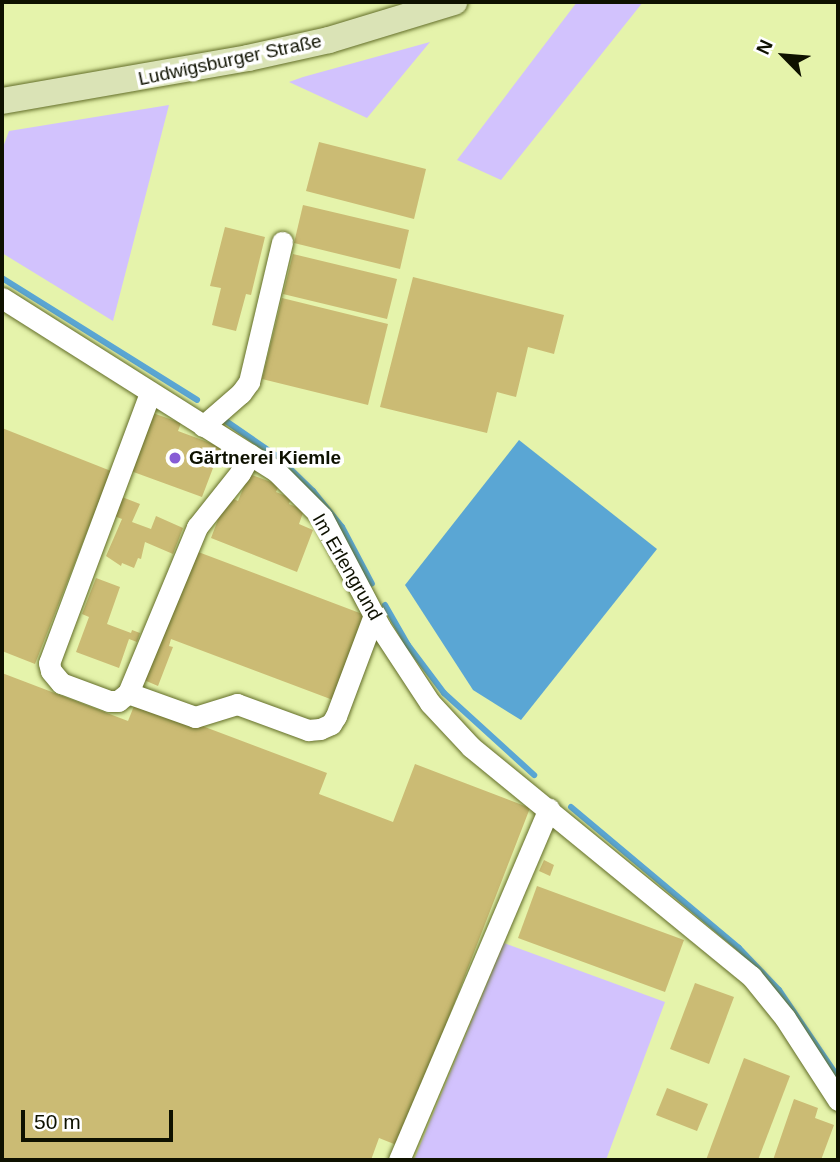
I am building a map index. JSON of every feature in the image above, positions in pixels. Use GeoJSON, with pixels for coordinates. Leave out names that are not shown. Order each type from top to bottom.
{"type":"FeatureCollection","features":[{"type":"Feature","properties":{"kind":"main road","name":"Ludwigsburger Straße"},"geometry":{"type":"LineString","coordinates":[[2,101],[248,58],[329,40],[454,2]]}},
{"type":"Feature","properties":{"kind":"lane"},"geometry":{"type":"LineString","coordinates":[[203,426],[233,401],[249,382],[282,242]]}},
{"type":"Feature","properties":{"kind":"lane","name":"Im Erlengrund"},"geometry":{"type":"LineString","coordinates":[[2,298],[276,471],[323,517],[374,615],[430,703],[471,747],[751,976],[785,1018],[838,1100]]}},
{"type":"Feature","properties":{"kind":"lane"},"geometry":{"type":"LineString","coordinates":[[150,393],[49,663],[51,671],[61,682],[109,701],[118,701],[128,693],[197,527],[240,474],[250,455]]}},
{"type":"Feature","properties":{"kind":"lane"},"geometry":{"type":"LineString","coordinates":[[128,693],[195,717],[237,704],[308,730],[320,729],[331,724],[336,716],[374,615]]}},
{"type":"Feature","properties":{"kind":"lane"},"geometry":{"type":"LineString","coordinates":[[399,1160],[549,809]]}},
{"type":"Feature","properties":{"kind":"shaded area"},"geometry":{"type":"Polygon","coordinates":[[[577,2],[643,2],[501,180],[457,160],[577,2]]]}},
{"type":"Feature","properties":{"kind":"shaded area"},"geometry":{"type":"Polygon","coordinates":[[[430,42],[367,118],[289,82],[303,77],[430,42]]]}},
{"type":"Feature","properties":{"kind":"shaded area"},"geometry":{"type":"Polygon","coordinates":[[[169,105],[113,321],[2,253],[2,150],[9,131],[169,105]]]}},
{"type":"Feature","properties":{"kind":"shaded area"},"geometry":{"type":"Polygon","coordinates":[[[504,943],[665,1002],[606,1160],[414,1160],[504,943]]]}},
{"type":"Feature","properties":{"kind":"water"},"geometry":{"type":"Polygon","coordinates":[[[519,440],[657,549],[521,720],[473,690],[405,585],[519,440]]]}},
{"type":"Feature","properties":{"kind":"building"},"geometry":{"type":"Polygon","coordinates":[[[319,142],[426,169],[414,219],[306,191],[319,142]]]}},
{"type":"Feature","properties":{"kind":"building"},"geometry":{"type":"Polygon","coordinates":[[[303,205],[409,230],[400,269],[294,243],[303,205]]]}},
{"type":"Feature","properties":{"kind":"building"},"geometry":{"type":"Polygon","coordinates":[[[225,227],[265,237],[251,295],[246,294],[236,331],[212,325],[221,288],[210,286],[225,227]]]}},
{"type":"Feature","properties":{"kind":"building"},"geometry":{"type":"Polygon","coordinates":[[[293,254],[397,279],[387,319],[283,294],[293,254]]]}},
{"type":"Feature","properties":{"kind":"building"},"geometry":{"type":"Polygon","coordinates":[[[413,277],[564,315],[554,354],[528,347],[516,397],[497,392],[487,433],[380,407],[413,277]]]}},
{"type":"Feature","properties":{"kind":"building"},"geometry":{"type":"Polygon","coordinates":[[[282,298],[388,324],[368,405],[262,379],[282,298]]]}},
{"type":"Feature","properties":{"kind":"building","name":"Gärtnerei Kiemle"},"geometry":{"type":"Polygon","coordinates":[[[150,412],[181,423],[178,431],[221,447],[202,497],[128,470],[150,412]]]}},
{"type":"Feature","properties":{"kind":"building"},"geometry":{"type":"Polygon","coordinates":[[[2,428],[111,471],[35,664],[2,651],[2,428]]]}},
{"type":"Feature","properties":{"kind":"building"},"geometry":{"type":"Polygon","coordinates":[[[249,474],[279,485],[276,492],[291,498],[289,504],[304,510],[299,524],[313,530],[297,572],[211,538],[227,496],[238,501],[249,474]]]}},
{"type":"Feature","properties":{"kind":"building"},"geometry":{"type":"Polygon","coordinates":[[[122,497],[140,504],[132,522],[151,529],[156,516],[183,528],[173,554],[145,542],[141,559],[138,558],[134,568],[122,563],[121,566],[106,556],[122,519],[114,516],[122,497]]]}},
{"type":"Feature","properties":{"kind":"building"},"geometry":{"type":"Polygon","coordinates":[[[193,550],[365,615],[333,700],[171,639],[169,646],[173,647],[158,686],[144,680],[193,550]]]}},
{"type":"Feature","properties":{"kind":"building"},"geometry":{"type":"Polygon","coordinates":[[[96,578],[120,587],[107,624],[131,633],[132,630],[140,633],[137,642],[129,639],[119,668],[76,652],[89,617],[82,614],[96,578]]]}},
{"type":"Feature","properties":{"kind":"building"},"geometry":{"type":"Polygon","coordinates":[[[2,673],[128,721],[136,701],[327,773],[319,794],[393,822],[415,764],[530,808],[399,1146],[379,1138],[371,1160],[2,1160],[2,673]]]}},
{"type":"Feature","properties":{"kind":"building"},"geometry":{"type":"Polygon","coordinates":[[[544,860],[554,865],[550,876],[539,871],[544,860]]]}},
{"type":"Feature","properties":{"kind":"building"},"geometry":{"type":"Polygon","coordinates":[[[537,886],[684,940],[665,992],[518,938],[537,886]]]}},
{"type":"Feature","properties":{"kind":"building"},"geometry":{"type":"Polygon","coordinates":[[[695,983],[734,997],[709,1064],[670,1049],[695,983]]]}},
{"type":"Feature","properties":{"kind":"building"},"geometry":{"type":"Polygon","coordinates":[[[744,1058],[790,1076],[758,1160],[706,1160],[744,1058]]]}},
{"type":"Feature","properties":{"kind":"building"},"geometry":{"type":"Polygon","coordinates":[[[667,1088],[708,1104],[697,1131],[656,1115],[667,1088]]]}},
{"type":"Feature","properties":{"kind":"building"},"geometry":{"type":"Polygon","coordinates":[[[794,1099],[818,1108],[815,1118],[834,1125],[821,1160],[773,1160],[794,1099]]]}},
{"type":"Feature","properties":{"kind":"waterway"},"geometry":{"type":"LineString","coordinates":[[2,278],[197,400]]}},
{"type":"Feature","properties":{"kind":"waterway"},"geometry":{"type":"LineString","coordinates":[[223,419],[278,457],[313,491],[342,527],[372,584]]}},
{"type":"Feature","properties":{"kind":"waterway"},"geometry":{"type":"LineString","coordinates":[[385,605],[408,645],[444,693],[534,775]]}},
{"type":"Feature","properties":{"kind":"waterway"},"geometry":{"type":"LineString","coordinates":[[571,807],[739,948],[779,990],[838,1077]]}},
{"type":"Feature","properties":{"kind":"place","name":"Gärtnerei Kiemle"},"geometry":{"type":"Point","coordinates":[175,458]}}]}
